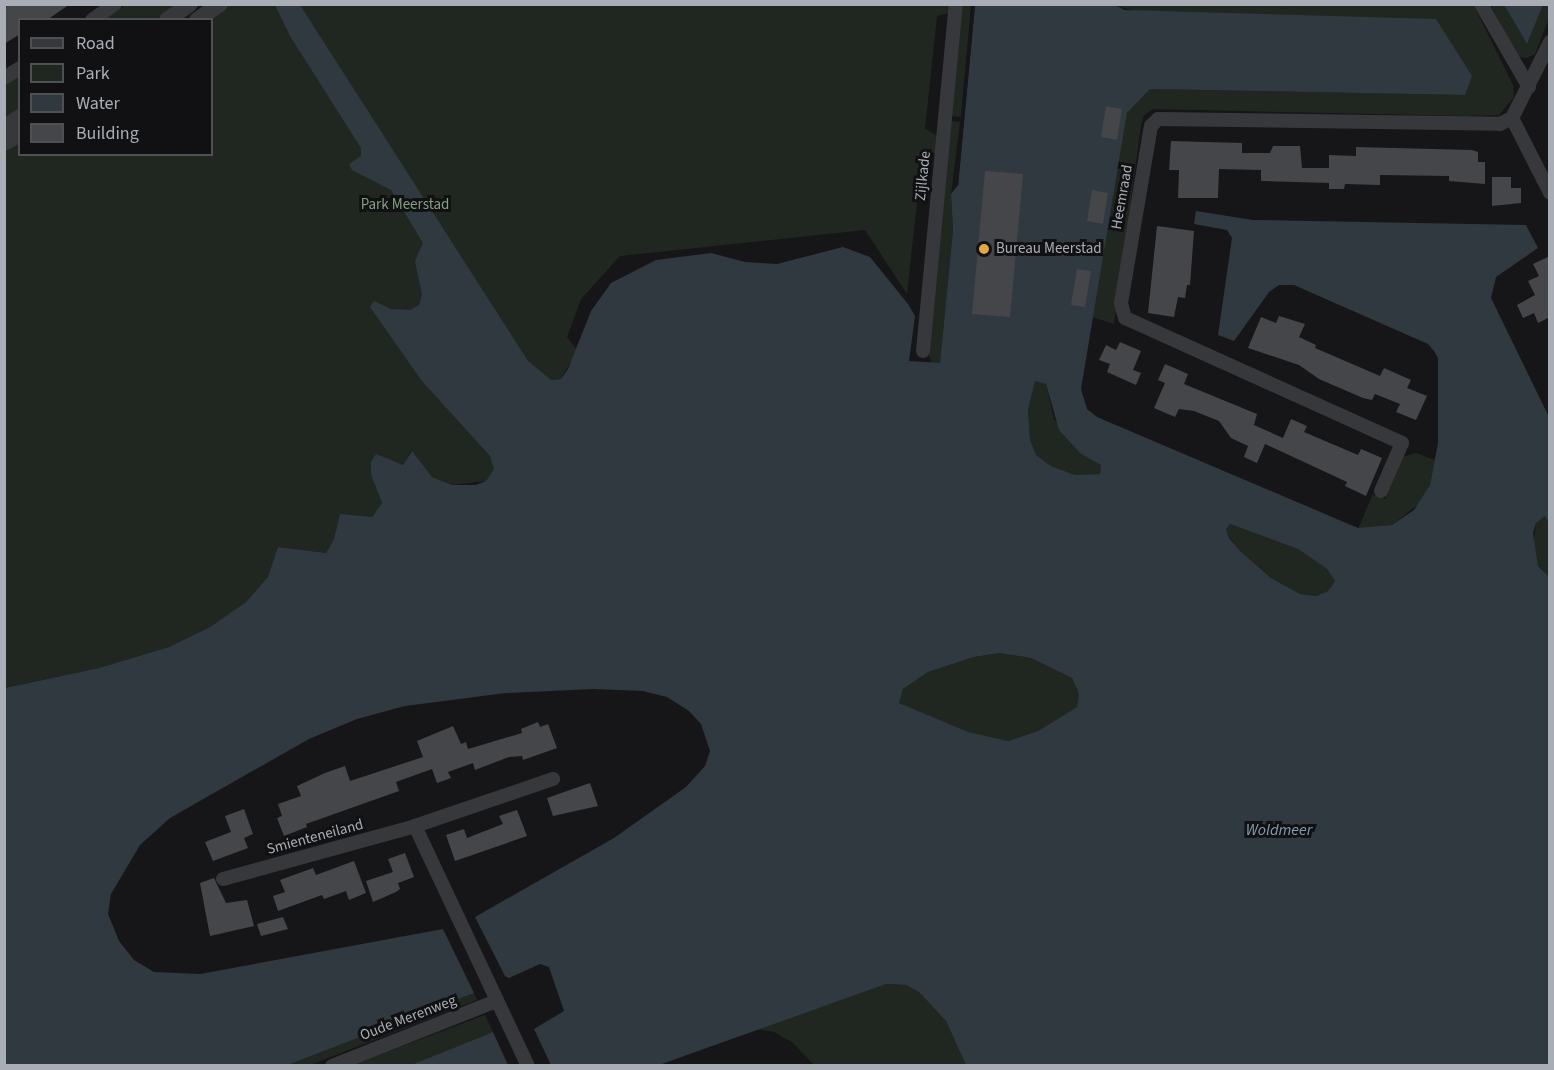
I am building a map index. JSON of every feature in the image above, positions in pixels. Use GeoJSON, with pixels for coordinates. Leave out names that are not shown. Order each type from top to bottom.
{"type":"FeatureCollection","features":[{"type":"Feature","properties":{"kind":"street"},"geometry":{"type":"LineString","coordinates":[[95,18],[115,4]]}},
{"type":"Feature","properties":{"kind":"street"},"geometry":{"type":"LineString","coordinates":[[170,18],[190,4]]}},
{"type":"Feature","properties":{"kind":"street"},"geometry":{"type":"LineString","coordinates":[[199,18],[220,4]]}},
{"type":"Feature","properties":{"kind":"street","name":"Zijlkade"},"geometry":{"type":"LineString","coordinates":[[923,351],[956,4]]}},
{"type":"Feature","properties":{"kind":"street"},"geometry":{"type":"LineString","coordinates":[[1481,4],[1529,87]]}},
{"type":"Feature","properties":{"kind":"street"},"geometry":{"type":"LineString","coordinates":[[1550,42],[1512,118],[1550,193]]}},
{"type":"Feature","properties":{"kind":"street"},"geometry":{"type":"LineString","coordinates":[[4,78],[18,69]]}},
{"type":"Feature","properties":{"kind":"street"},"geometry":{"type":"LineString","coordinates":[[4,127],[18,118]]}},
{"type":"Feature","properties":{"kind":"street","name":"Heemraad"},"geometry":{"type":"LineString","coordinates":[[1381,491],[1402,443],[1125,318],[1120,303],[1151,126],[1158,119],[1500,124],[1512,118]]}},
{"type":"Feature","properties":{"kind":"street"},"geometry":{"type":"LineString","coordinates":[[4,143],[18,135]]}},
{"type":"Feature","properties":{"kind":"street","name":"Smienteneiland"},"geometry":{"type":"LineString","coordinates":[[223,879],[415,826],[553,779]]}},
{"type":"Feature","properties":{"kind":"street"},"geometry":{"type":"LineString","coordinates":[[415,826],[528,1065]]}},
{"type":"Feature","properties":{"kind":"street","name":"Oude Merenweg"},"geometry":{"type":"LineString","coordinates":[[332,1065],[496,1001]]}},
{"type":"Feature","properties":{"kind":"green space"},"geometry":{"type":"Polygon","coordinates":[[[1473,4],[1513,85],[1514,97],[1499,115],[1153,109],[1144,115],[1141,125],[1114,324],[1092,317],[1127,113],[1150,89],[1464,95],[1112,5],[1473,4]]]}},
{"type":"Feature","properties":{"kind":"green space"},"geometry":{"type":"Polygon","coordinates":[[[126,5],[178,5],[158,18],[106,18],[126,5]]]}},
{"type":"Feature","properties":{"kind":"green space","name":"Park Meerstad"},"geometry":{"type":"Polygon","coordinates":[[[230,5],[949,5],[949,13],[937,16],[925,129],[938,136],[935,153],[922,153],[920,171],[926,172],[924,192],[918,193],[907,294],[865,230],[620,256],[581,299],[567,337],[577,350],[561,379],[551,380],[477,441],[491,457],[494,469],[486,481],[452,485],[432,477],[411,451],[403,465],[371,475],[382,503],[372,517],[340,515],[334,539],[326,553],[278,547],[269,577],[246,602],[210,627],[169,647],[99,668],[5,688],[5,152],[18,143],[18,156],[213,156],[213,18],[210,18],[230,5]]]}},
{"type":"Feature","properties":{"kind":"green space"},"geometry":{"type":"Polygon","coordinates":[[[962,5],[971,5],[961,117],[951,116],[962,5]]]}},
{"type":"Feature","properties":{"kind":"green space"},"geometry":{"type":"Polygon","coordinates":[[[1491,5],[1504,5],[1527,44],[1543,5],[1549,5],[1549,18],[1535,54],[1526,58],[1516,56],[1491,5]]]}},
{"type":"Feature","properties":{"kind":"green space"},"geometry":{"type":"Polygon","coordinates":[[[18,75],[18,111],[4,120],[4,84],[18,75]]]}},
{"type":"Feature","properties":{"kind":"green space"},"geometry":{"type":"Polygon","coordinates":[[[951,121],[960,122],[951,194],[953,230],[940,364],[932,363],[929,356],[951,121]]]}},
{"type":"Feature","properties":{"kind":"green space"},"geometry":{"type":"Polygon","coordinates":[[[1035,381],[1046,384],[1054,419],[1081,454],[1101,465],[1100,474],[1075,475],[1051,466],[1036,455],[1030,441],[1028,410],[1035,381]]]}},
{"type":"Feature","properties":{"kind":"green space"},"geometry":{"type":"Polygon","coordinates":[[[1416,453],[1435,460],[1430,485],[1421,502],[1392,525],[1358,529],[1373,494],[1385,499],[1403,457],[1416,453]]]}},
{"type":"Feature","properties":{"kind":"green space"},"geometry":{"type":"Polygon","coordinates":[[[1545,515],[1549,523],[1549,578],[1538,566],[1533,548],[1536,523],[1545,515]]]}},
{"type":"Feature","properties":{"kind":"green space"},"geometry":{"type":"Polygon","coordinates":[[[1230,524],[1298,549],[1327,569],[1335,581],[1328,591],[1316,596],[1300,594],[1271,578],[1240,551],[1226,529],[1230,524]]]}},
{"type":"Feature","properties":{"kind":"green space"},"geometry":{"type":"Polygon","coordinates":[[[1000,653],[1031,658],[1072,678],[1079,694],[1077,707],[1038,731],[1008,741],[968,733],[899,703],[903,689],[928,672],[974,657],[1000,653]]]}},
{"type":"Feature","properties":{"kind":"green space"},"geometry":{"type":"Polygon","coordinates":[[[886,984],[906,985],[919,992],[946,1021],[966,1065],[814,1065],[792,1042],[774,1032],[756,1029],[886,984]]]}},
{"type":"Feature","properties":{"kind":"green space"},"geometry":{"type":"Polygon","coordinates":[[[474,993],[477,1000],[310,1065],[288,1065],[474,993]]]}},
{"type":"Feature","properties":{"kind":"green space"},"geometry":{"type":"Polygon","coordinates":[[[485,1015],[493,1032],[411,1065],[352,1065],[485,1015]]]}},
{"type":"Feature","properties":{"kind":"water","name":"Woldmeer"},"geometry":{"type":"Polygon","coordinates":[[[1112,4],[1125,10],[1436,19],[1472,76],[1465,95],[1150,89],[1127,113],[1081,389],[1087,409],[1097,417],[1358,528],[1392,525],[1414,510],[1430,485],[1438,443],[1438,358],[1434,351],[1428,344],[1294,285],[1279,285],[1269,292],[1234,341],[1218,335],[1232,238],[1227,230],[1194,224],[1196,211],[1253,220],[1526,225],[1538,248],[1496,277],[1491,298],[1549,417],[1549,523],[1545,516],[1536,523],[1533,533],[1538,566],[1550,578],[1549,1065],[966,1065],[946,1021],[919,992],[906,985],[886,984],[659,1065],[551,1065],[534,1029],[564,1011],[549,967],[540,964],[509,978],[505,976],[475,917],[614,838],[686,787],[705,766],[710,751],[701,724],[689,711],[667,697],[643,691],[593,689],[506,693],[405,706],[357,719],[309,739],[170,818],[140,845],[111,894],[108,914],[119,941],[134,960],[154,972],[200,974],[443,929],[474,993],[288,1065],[5,1066],[5,688],[99,668],[169,647],[210,627],[246,602],[268,577],[278,547],[326,553],[334,539],[340,514],[372,517],[382,503],[371,475],[371,462],[376,454],[403,465],[412,451],[432,477],[452,485],[476,485],[486,481],[494,469],[490,456],[422,381],[370,307],[374,301],[391,309],[410,310],[419,305],[422,295],[415,261],[423,243],[391,190],[352,170],[349,164],[361,156],[361,148],[290,36],[275,5],[300,5],[528,361],[551,380],[561,379],[568,369],[591,311],[611,283],[656,260],[711,253],[745,262],[777,264],[843,247],[870,257],[915,316],[909,361],[940,363],[953,230],[951,194],[958,185],[975,5],[1112,4]],[[1035,381],[1028,410],[1030,440],[1036,455],[1051,466],[1075,475],[1100,474],[1101,465],[1081,454],[1059,430],[1046,384],[1035,381]],[[1230,524],[1226,529],[1229,538],[1240,551],[1271,578],[1300,594],[1316,596],[1328,591],[1335,581],[1327,569],[1298,549],[1230,524]],[[1000,653],[974,657],[928,672],[903,689],[899,703],[968,732],[1008,741],[1038,731],[1077,707],[1079,694],[1072,678],[1031,658],[1000,653]]]}},
{"type":"Feature","properties":{"kind":"water"},"geometry":{"type":"Polygon","coordinates":[[[1504,5],[1543,5],[1527,44],[1510,15],[1504,5]]]}},
{"type":"Feature","properties":{"kind":"water"},"geometry":{"type":"Polygon","coordinates":[[[493,1032],[508,1065],[411,1065],[493,1032]]]}},
{"type":"Feature","properties":{"kind":"pier"},"geometry":{"type":"Polygon","coordinates":[[[972,4],[975,5],[958,186],[954,185],[972,4]]]}},
{"type":"Feature","properties":{"kind":"building"},"geometry":{"type":"Polygon","coordinates":[[[11,4],[70,4],[50,18],[18,18],[18,35],[4,44],[4,8],[11,4]]]}},
{"type":"Feature","properties":{"kind":"building"},"geometry":{"type":"Polygon","coordinates":[[[1106,106],[1122,109],[1117,140],[1101,137],[1106,106]]]}},
{"type":"Feature","properties":{"kind":"building"},"geometry":{"type":"Polygon","coordinates":[[[1171,141],[1242,143],[1242,153],[1270,153],[1273,146],[1300,146],[1302,168],[1329,168],[1329,155],[1356,156],[1356,147],[1472,150],[1478,152],[1478,162],[1485,162],[1485,184],[1449,181],[1449,176],[1380,175],[1380,185],[1345,184],[1344,189],[1329,189],[1329,183],[1261,181],[1261,170],[1219,169],[1218,198],[1178,198],[1179,170],[1169,170],[1171,141]]]}},
{"type":"Feature","properties":{"kind":"building"},"geometry":{"type":"Polygon","coordinates":[[[985,171],[1023,174],[1010,317],[972,314],[985,171]]]}},
{"type":"Feature","properties":{"kind":"building"},"geometry":{"type":"Polygon","coordinates":[[[1492,177],[1511,177],[1511,188],[1521,188],[1521,203],[1492,206],[1492,177]]]}},
{"type":"Feature","properties":{"kind":"building"},"geometry":{"type":"Polygon","coordinates":[[[1092,190],[1108,193],[1103,224],[1087,221],[1092,190]]]}},
{"type":"Feature","properties":{"kind":"building"},"geometry":{"type":"Polygon","coordinates":[[[1157,226],[1194,231],[1190,285],[1187,285],[1185,298],[1178,297],[1174,317],[1148,313],[1157,226]]]}},
{"type":"Feature","properties":{"kind":"building"},"geometry":{"type":"Polygon","coordinates":[[[1550,256],[1550,317],[1538,323],[1534,313],[1523,318],[1517,305],[1535,295],[1528,281],[1539,276],[1533,264],[1550,256]]]}},
{"type":"Feature","properties":{"kind":"building"},"geometry":{"type":"Polygon","coordinates":[[[1077,269],[1091,271],[1085,307],[1071,305],[1077,269]]]}},
{"type":"Feature","properties":{"kind":"building"},"geometry":{"type":"Polygon","coordinates":[[[1279,316],[1305,324],[1299,337],[1316,345],[1315,348],[1380,376],[1384,368],[1411,380],[1407,388],[1427,396],[1416,420],[1396,412],[1400,404],[1375,394],[1372,400],[1363,398],[1319,379],[1299,365],[1248,348],[1261,317],[1276,323],[1279,316]]]}},
{"type":"Feature","properties":{"kind":"building"},"geometry":{"type":"Polygon","coordinates":[[[1120,342],[1141,351],[1133,370],[1141,373],[1136,385],[1107,372],[1110,364],[1099,360],[1106,345],[1116,350],[1120,342]]]}},
{"type":"Feature","properties":{"kind":"building"},"geometry":{"type":"Polygon","coordinates":[[[1165,364],[1188,374],[1184,384],[1257,414],[1254,425],[1283,438],[1291,419],[1307,426],[1304,432],[1358,455],[1361,449],[1382,458],[1366,496],[1345,486],[1347,482],[1265,444],[1257,463],[1244,457],[1248,446],[1231,438],[1219,421],[1194,411],[1179,409],[1175,417],[1154,408],[1165,383],[1158,380],[1165,364]]]}},
{"type":"Feature","properties":{"kind":"building"},"geometry":{"type":"Polygon","coordinates":[[[538,722],[540,727],[548,724],[557,748],[523,760],[522,756],[509,757],[475,770],[473,763],[448,772],[451,778],[437,783],[432,769],[396,782],[399,791],[306,824],[307,827],[284,836],[277,818],[282,816],[278,804],[301,796],[297,786],[325,773],[345,766],[350,781],[423,757],[417,741],[453,726],[461,744],[466,742],[468,749],[522,733],[521,729],[538,722]]]}},
{"type":"Feature","properties":{"kind":"building"},"geometry":{"type":"Polygon","coordinates":[[[590,783],[598,806],[553,816],[547,798],[590,783]]]}},
{"type":"Feature","properties":{"kind":"building"},"geometry":{"type":"Polygon","coordinates":[[[244,809],[253,834],[244,838],[248,848],[213,861],[205,842],[231,832],[225,816],[244,809]]]}},
{"type":"Feature","properties":{"kind":"building"},"geometry":{"type":"Polygon","coordinates":[[[517,810],[527,836],[455,861],[446,835],[464,829],[467,838],[503,824],[499,816],[517,810]]]}},
{"type":"Feature","properties":{"kind":"building"},"geometry":{"type":"Polygon","coordinates":[[[405,853],[414,877],[398,883],[400,889],[396,892],[373,902],[366,881],[393,872],[388,859],[405,853]]]}},
{"type":"Feature","properties":{"kind":"building"},"geometry":{"type":"Polygon","coordinates":[[[354,861],[366,893],[349,900],[346,891],[324,899],[322,895],[278,911],[273,896],[285,892],[280,880],[313,868],[316,875],[354,861]]]}},
{"type":"Feature","properties":{"kind":"building"},"geometry":{"type":"Polygon","coordinates":[[[214,878],[226,903],[247,900],[254,926],[210,936],[200,883],[214,878]]]}},
{"type":"Feature","properties":{"kind":"building"},"geometry":{"type":"Polygon","coordinates":[[[283,917],[288,929],[261,936],[257,924],[283,917]]]}},
{"type":"Feature","properties":{"kind":"place","name":"Bureau Meerstad"},"geometry":{"type":"Point","coordinates":[984,249]}}]}
